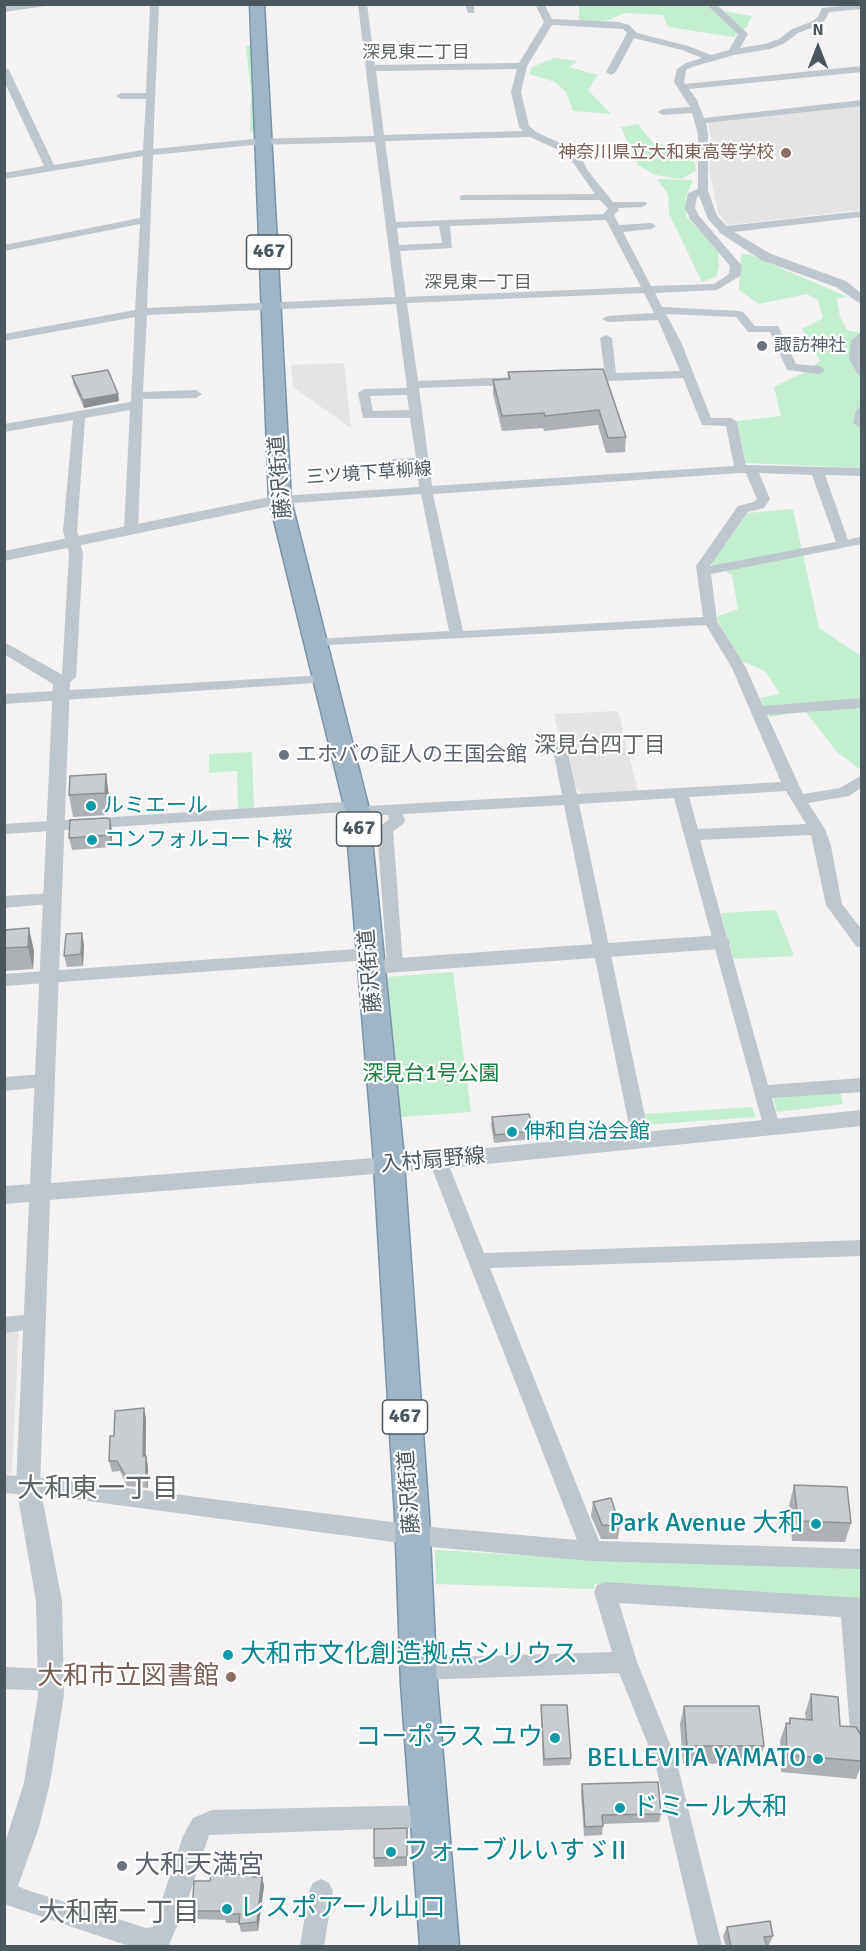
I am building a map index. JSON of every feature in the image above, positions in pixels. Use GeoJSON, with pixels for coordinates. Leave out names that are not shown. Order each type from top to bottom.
{"type":"FeatureCollection","features":[{"type":"Feature","properties":{"kind":"highway","name":"藤沢街道"},"geometry":{"type":"LineString","coordinates":[[257,4],[279,500],[357,809],[379,962],[388,1165],[413,1535],[419,1669],[440,1947]]}},
{"type":"Feature","properties":{"kind":"street"},"geometry":{"type":"LineString","coordinates":[[4,9],[55,4]]}},
{"type":"Feature","properties":{"kind":"street"},"geometry":{"type":"LineString","coordinates":[[131,530],[154,4]]}},
{"type":"Feature","properties":{"kind":"street"},"geometry":{"type":"LineString","coordinates":[[362,4],[426,490],[457,635]]}},
{"type":"Feature","properties":{"kind":"street"},"geometry":{"type":"LineString","coordinates":[[539,4],[549,22]]}},
{"type":"Feature","properties":{"kind":"street"},"geometry":{"type":"LineString","coordinates":[[710,4],[743,34],[733,52]]}},
{"type":"Feature","properties":{"kind":"street"},"geometry":{"type":"LineString","coordinates":[[861,6],[825,10],[822,18],[814,24],[795,31],[782,41],[767,47],[733,52],[682,69],[679,82],[692,100],[703,134],[703,191],[708,212],[724,230],[766,257],[841,284],[861,300]]}},
{"type":"Feature","properties":{"kind":"street"},"geometry":{"type":"LineString","coordinates":[[549,22],[620,25],[632,33],[685,48],[712,59]]}},
{"type":"Feature","properties":{"kind":"street"},"geometry":{"type":"LineString","coordinates":[[549,22],[522,66],[516,100],[524,127],[532,134],[565,149],[579,163],[608,206],[616,229],[661,313],[706,422],[731,422],[745,469],[764,499],[759,505],[743,509],[703,566],[710,621],[739,668],[793,793],[816,829],[823,846],[834,905],[861,942]]}},
{"type":"Feature","properties":{"kind":"street"},"geometry":{"type":"LineString","coordinates":[[611,72],[632,33]]}},
{"type":"Feature","properties":{"kind":"street"},"geometry":{"type":"LineString","coordinates":[[372,68],[522,66]]}},
{"type":"Feature","properties":{"kind":"street"},"geometry":{"type":"LineString","coordinates":[[681,87],[861,69]]}},
{"type":"Feature","properties":{"kind":"street"},"geometry":{"type":"LineString","coordinates":[[4,70],[50,168]]}},
{"type":"Feature","properties":{"kind":"street"},"geometry":{"type":"LineString","coordinates":[[121,96],[150,96]]}},
{"type":"Feature","properties":{"kind":"street"},"geometry":{"type":"LineString","coordinates":[[700,121],[861,104]]}},
{"type":"Feature","properties":{"kind":"street"},"geometry":{"type":"LineString","coordinates":[[663,113],[696,110]]}},
{"type":"Feature","properties":{"kind":"street"},"geometry":{"type":"LineString","coordinates":[[4,176],[149,152],[263,141],[532,134]]}},
{"type":"Feature","properties":{"kind":"street"},"geometry":{"type":"LineString","coordinates":[[4,338],[141,312],[706,289],[726,283],[734,276],[736,266],[694,217],[690,208],[692,195],[703,191]]}},
{"type":"Feature","properties":{"kind":"street"},"geometry":{"type":"LineString","coordinates":[[464,198],[608,206]]}},
{"type":"Feature","properties":{"kind":"street"},"geometry":{"type":"LineString","coordinates":[[391,225],[444,223],[642,204]]}},
{"type":"Feature","properties":{"kind":"street"},"geometry":{"type":"LineString","coordinates":[[724,230],[861,214]]}},
{"type":"Feature","properties":{"kind":"street"},"geometry":{"type":"LineString","coordinates":[[4,248],[145,220]]}},
{"type":"Feature","properties":{"kind":"street"},"geometry":{"type":"LineString","coordinates":[[394,248],[448,246],[444,223]]}},
{"type":"Feature","properties":{"kind":"street"},"geometry":{"type":"LineString","coordinates":[[616,229],[651,226]]}},
{"type":"Feature","properties":{"kind":"street"},"geometry":{"type":"LineString","coordinates":[[608,319],[661,313],[739,314],[752,330],[774,328],[791,367],[819,370]]}},
{"type":"Feature","properties":{"kind":"street"},"geometry":{"type":"LineString","coordinates":[[861,335],[857,341],[855,359],[861,372]]}},
{"type":"Feature","properties":{"kind":"street"},"geometry":{"type":"LineString","coordinates":[[606,338],[611,377]]}},
{"type":"Feature","properties":{"kind":"street"},"geometry":{"type":"LineString","coordinates":[[576,378],[687,374]]}},
{"type":"Feature","properties":{"kind":"street"},"geometry":{"type":"LineString","coordinates":[[416,414],[367,415],[364,393],[529,380]]}},
{"type":"Feature","properties":{"kind":"street"},"geometry":{"type":"LineString","coordinates":[[4,428],[79,415],[137,400],[196,394]]}},
{"type":"Feature","properties":{"kind":"street"},"geometry":{"type":"LineString","coordinates":[[861,410],[859,423],[861,425]]}},
{"type":"Feature","properties":{"kind":"street"},"geometry":{"type":"LineString","coordinates":[[4,1887],[25,1827],[37,1783],[48,1722],[52,1680],[49,1601],[16,1485],[34,1322],[62,689],[69,677],[76,553],[70,531],[79,415]]}},
{"type":"Feature","properties":{"kind":"street"},"geometry":{"type":"LineString","coordinates":[[393,463],[422,462]]}},
{"type":"Feature","properties":{"kind":"street","name":"三ツ境下草柳線"},"geometry":{"type":"LineString","coordinates":[[4,556],[279,500],[745,469],[861,472]]}},
{"type":"Feature","properties":{"kind":"street"},"geometry":{"type":"LineString","coordinates":[[817,471],[843,545]]}},
{"type":"Feature","properties":{"kind":"street"},"geometry":{"type":"LineString","coordinates":[[702,571],[861,540]]}},
{"type":"Feature","properties":{"kind":"street"},"geometry":{"type":"LineString","coordinates":[[316,643],[710,621]]}},
{"type":"Feature","properties":{"kind":"street"},"geometry":{"type":"LineString","coordinates":[[4,647],[62,689]]}},
{"type":"Feature","properties":{"kind":"street"},"geometry":{"type":"LineString","coordinates":[[4,699],[62,689],[324,679]]}},
{"type":"Feature","properties":{"kind":"street"},"geometry":{"type":"LineString","coordinates":[[758,711],[861,703]]}},
{"type":"Feature","properties":{"kind":"street"},"geometry":{"type":"LineString","coordinates":[[559,745],[641,1140]]}},
{"type":"Feature","properties":{"kind":"street"},"geometry":{"type":"LineString","coordinates":[[4,829],[337,807],[395,810],[680,793],[844,792],[861,780]]}},
{"type":"Feature","properties":{"kind":"street"},"geometry":{"type":"LineString","coordinates":[[680,793],[771,1127]]}},
{"type":"Feature","properties":{"kind":"street"},"geometry":{"type":"LineString","coordinates":[[379,962],[385,829],[397,821],[395,810]]}},
{"type":"Feature","properties":{"kind":"street"},"geometry":{"type":"LineString","coordinates":[[692,835],[816,829]]}},
{"type":"Feature","properties":{"kind":"street"},"geometry":{"type":"LineString","coordinates":[[4,902],[53,899]]}},
{"type":"Feature","properties":{"kind":"street"},"geometry":{"type":"LineString","coordinates":[[4,980],[379,962],[720,942]]}},
{"type":"Feature","properties":{"kind":"street"},"geometry":{"type":"LineString","coordinates":[[4,1084],[46,1081]]}},
{"type":"Feature","properties":{"kind":"street"},"geometry":{"type":"LineString","coordinates":[[762,1092],[861,1085]]}},
{"type":"Feature","properties":{"kind":"street","name":"入村扇野線"},"geometry":{"type":"LineString","coordinates":[[4,1195],[438,1161],[861,1118]]}},
{"type":"Feature","properties":{"kind":"street"},"geometry":{"type":"LineString","coordinates":[[438,1161],[592,1551]]}},
{"type":"Feature","properties":{"kind":"street"},"geometry":{"type":"LineString","coordinates":[[478,1261],[861,1248]]}},
{"type":"Feature","properties":{"kind":"street"},"geometry":{"type":"LineString","coordinates":[[4,1325],[34,1322]]}},
{"type":"Feature","properties":{"kind":"street"},"geometry":{"type":"LineString","coordinates":[[16,1485],[88,1492],[413,1535],[592,1551],[861,1559]]}},
{"type":"Feature","properties":{"kind":"street"},"geometry":{"type":"LineString","coordinates":[[710,1947],[665,1759],[626,1662],[605,1592],[856,1608],[861,1742]]}},
{"type":"Feature","properties":{"kind":"street"},"geometry":{"type":"LineString","coordinates":[[419,1669],[626,1662]]}},
{"type":"Feature","properties":{"kind":"street"},"geometry":{"type":"LineString","coordinates":[[4,1678],[52,1680]]}},
{"type":"Feature","properties":{"kind":"street"},"geometry":{"type":"LineString","coordinates":[[4,1892],[146,1940],[161,1937],[175,1902],[195,1836],[201,1826],[212,1822],[429,1816]]}},
{"type":"Feature","properties":{"kind":"street"},"geometry":{"type":"LineString","coordinates":[[312,1947],[321,1891]]}},
{"type":"Feature","properties":{"kind":"shaded area","name":"神奈川県立大和東高等学校"},"geometry":{"type":"Polygon","coordinates":[[[861,106],[861,210],[728,225],[718,213],[709,168],[711,138],[708,123],[861,106]]]}},
{"type":"Feature","properties":{"kind":"shaded area"},"geometry":{"type":"Polygon","coordinates":[[[344,363],[351,428],[293,387],[291,365],[344,363]]]}},
{"type":"Feature","properties":{"kind":"shaded area"},"geometry":{"type":"Polygon","coordinates":[[[618,711],[638,792],[582,794],[569,781],[554,714],[618,711]]]}},
{"type":"Feature","properties":{"kind":"shaded area"},"geometry":{"type":"Polygon","coordinates":[[[19,1327],[12,1472],[5,1476],[5,1328],[19,1327]]]}},
{"type":"Feature","properties":{"kind":"green space"},"geometry":{"type":"Polygon","coordinates":[[[579,5],[707,5],[712,9],[752,16],[746,28],[733,37],[668,27],[663,15],[625,13],[606,21],[579,21],[579,5]]]}},
{"type":"Feature","properties":{"kind":"green space"},"geometry":{"type":"Polygon","coordinates":[[[246,46],[252,46],[259,132],[254,133],[250,132],[251,92],[246,46]]]}},
{"type":"Feature","properties":{"kind":"green space"},"geometry":{"type":"Polygon","coordinates":[[[554,58],[578,61],[569,67],[598,75],[588,90],[611,114],[573,111],[566,92],[555,82],[529,74],[532,67],[554,58]]]}},
{"type":"Feature","properties":{"kind":"green space"},"geometry":{"type":"Polygon","coordinates":[[[638,124],[653,143],[693,150],[696,170],[682,179],[655,175],[638,165],[621,127],[638,124]]]}},
{"type":"Feature","properties":{"kind":"green space"},"geometry":{"type":"Polygon","coordinates":[[[657,179],[693,180],[686,197],[686,216],[718,251],[717,276],[702,282],[669,214],[668,194],[657,179]]]}},
{"type":"Feature","properties":{"kind":"green space"},"geometry":{"type":"Polygon","coordinates":[[[741,254],[750,255],[848,297],[837,298],[840,317],[847,330],[861,333],[861,468],[746,463],[737,421],[781,416],[774,387],[803,373],[820,361],[802,329],[823,318],[818,300],[807,294],[759,304],[739,290],[741,254]]]}},
{"type":"Feature","properties":{"kind":"green space"},"geometry":{"type":"Polygon","coordinates":[[[793,509],[819,628],[861,656],[861,770],[837,752],[805,711],[770,717],[760,698],[780,694],[765,671],[739,660],[716,617],[738,609],[732,575],[711,564],[748,513],[793,509]]]}},
{"type":"Feature","properties":{"kind":"green space"},"geometry":{"type":"Polygon","coordinates":[[[252,752],[254,809],[238,810],[237,771],[209,773],[209,754],[252,752]]]}},
{"type":"Feature","properties":{"kind":"green space"},"geometry":{"type":"Polygon","coordinates":[[[776,910],[794,956],[733,959],[721,913],[776,910]]]}},
{"type":"Feature","properties":{"kind":"green space","name":"深見台1号公園"},"geometry":{"type":"Polygon","coordinates":[[[453,972],[471,1112],[401,1117],[387,977],[453,972]]]}},
{"type":"Feature","properties":{"kind":"green space"},"geometry":{"type":"Polygon","coordinates":[[[840,1091],[843,1104],[777,1112],[773,1097],[840,1091]]]}},
{"type":"Feature","properties":{"kind":"green space"},"geometry":{"type":"Polygon","coordinates":[[[752,1107],[756,1117],[644,1125],[643,1114],[752,1107]]]}},
{"type":"Feature","properties":{"kind":"green space"},"geometry":{"type":"Polygon","coordinates":[[[435,1550],[593,1559],[861,1567],[861,1602],[731,1591],[594,1584],[594,1589],[436,1584],[435,1550]]]}},
{"type":"Feature","properties":{"kind":"building"},"geometry":{"type":"Polygon","coordinates":[[[603,369],[626,437],[608,438],[599,410],[545,416],[544,413],[502,416],[493,380],[510,379],[508,372],[603,369]]]}},
{"type":"Feature","properties":{"kind":"building"},"geometry":{"type":"Polygon","coordinates":[[[108,370],[118,394],[83,400],[72,376],[108,370]]]}},
{"type":"Feature","properties":{"kind":"building"},"geometry":{"type":"Polygon","coordinates":[[[106,774],[105,793],[69,795],[70,776],[106,774]]]}},
{"type":"Feature","properties":{"kind":"building"},"geometry":{"type":"Polygon","coordinates":[[[110,819],[110,835],[69,838],[70,820],[110,819]]]}},
{"type":"Feature","properties":{"kind":"building"},"geometry":{"type":"Polygon","coordinates":[[[29,928],[28,947],[4,948],[4,930],[29,928]]]}},
{"type":"Feature","properties":{"kind":"building"},"geometry":{"type":"Polygon","coordinates":[[[82,933],[81,954],[64,956],[66,934],[82,933]]]}},
{"type":"Feature","properties":{"kind":"building"},"geometry":{"type":"Polygon","coordinates":[[[529,1114],[533,1131],[495,1135],[492,1117],[529,1114]]]}},
{"type":"Feature","properties":{"kind":"building"},"geometry":{"type":"Polygon","coordinates":[[[144,1408],[143,1456],[146,1456],[146,1478],[125,1475],[117,1461],[109,1461],[110,1436],[114,1436],[115,1411],[144,1408]]]}},
{"type":"Feature","properties":{"kind":"building"},"geometry":{"type":"Polygon","coordinates":[[[794,1485],[847,1487],[851,1523],[798,1521],[794,1485]]]}},
{"type":"Feature","properties":{"kind":"building"},"geometry":{"type":"Polygon","coordinates":[[[611,1498],[620,1526],[602,1525],[593,1502],[611,1498]]]}},
{"type":"Feature","properties":{"kind":"building"},"geometry":{"type":"Polygon","coordinates":[[[811,1694],[838,1697],[840,1726],[856,1727],[861,1735],[861,1761],[787,1755],[786,1723],[790,1724],[790,1718],[812,1720],[811,1694]]]}},
{"type":"Feature","properties":{"kind":"building","name":"コーポラス ユウ"},"geometry":{"type":"Polygon","coordinates":[[[541,1705],[567,1705],[571,1758],[544,1759],[541,1705]]]}},
{"type":"Feature","properties":{"kind":"building"},"geometry":{"type":"Polygon","coordinates":[[[684,1706],[759,1706],[764,1746],[687,1746],[684,1706]]]}},
{"type":"Feature","properties":{"kind":"building","name":"ドミール大和"},"geometry":{"type":"Polygon","coordinates":[[[658,1782],[661,1814],[602,1815],[603,1826],[585,1827],[582,1784],[658,1782]]]}},
{"type":"Feature","properties":{"kind":"building","name":"フォーブルいすゞII"},"geometry":{"type":"Polygon","coordinates":[[[407,1828],[407,1857],[374,1858],[374,1829],[407,1828]]]}},
{"type":"Feature","properties":{"kind":"building","name":"レスポアール山口"},"geometry":{"type":"Polygon","coordinates":[[[211,1874],[262,1877],[257,1922],[239,1924],[240,1914],[224,1914],[224,1911],[192,1911],[194,1881],[210,1881],[211,1874]]]}},
{"type":"Feature","properties":{"kind":"building"},"geometry":{"type":"Polygon","coordinates":[[[770,1921],[773,1936],[764,1937],[767,1947],[731,1947],[727,1927],[770,1921]]]}},
{"type":"Feature","properties":{"kind":"place","name":"神奈川県立大和東高等学校"},"geometry":{"type":"Point","coordinates":[786,153]}},
{"type":"Feature","properties":{"kind":"place","name":"諏訪神社"},"geometry":{"type":"Point","coordinates":[762,346]}},
{"type":"Feature","properties":{"kind":"place","name":"エホバの証人の王国会館"},"geometry":{"type":"Point","coordinates":[284,755]}},
{"type":"Feature","properties":{"kind":"place","name":"ルミエール"},"geometry":{"type":"Point","coordinates":[91,806]}},
{"type":"Feature","properties":{"kind":"place","name":"コンフォルコート桜"},"geometry":{"type":"Point","coordinates":[92,840]}},
{"type":"Feature","properties":{"kind":"place","name":"伸和自治会館"},"geometry":{"type":"Point","coordinates":[512,1132]}},
{"type":"Feature","properties":{"kind":"place","name":"Park Avenue 大和"},"geometry":{"type":"Point","coordinates":[816,1524]}},
{"type":"Feature","properties":{"kind":"place","name":"大和市文化創造拠点シリウス"},"geometry":{"type":"Point","coordinates":[228,1655]}},
{"type":"Feature","properties":{"kind":"place","name":"大和市立図書館"},"geometry":{"type":"Point","coordinates":[231,1677]}},
{"type":"Feature","properties":{"kind":"place","name":"コーポラス ユウ"},"geometry":{"type":"Point","coordinates":[555,1738]}},
{"type":"Feature","properties":{"kind":"place","name":"BELLEVITA YAMATO"},"geometry":{"type":"Point","coordinates":[818,1759]}},
{"type":"Feature","properties":{"kind":"place","name":"ドミール大和"},"geometry":{"type":"Point","coordinates":[620,1808]}},
{"type":"Feature","properties":{"kind":"place","name":"フォーブルいすゞII"},"geometry":{"type":"Point","coordinates":[391,1852]}},
{"type":"Feature","properties":{"kind":"place","name":"大和天満宮"},"geometry":{"type":"Point","coordinates":[122,1866]}},
{"type":"Feature","properties":{"kind":"place","name":"レスポアール山口"},"geometry":{"type":"Point","coordinates":[227,1909]}},
{"type":"Feature","properties":{"kind":"district","name":"深見東二丁目"},"geometry":{"type":"Point","coordinates":[416,53]}},
{"type":"Feature","properties":{"kind":"district","name":"深見東一丁目"},"geometry":{"type":"Point","coordinates":[478,283]}},
{"type":"Feature","properties":{"kind":"district","name":"深見台四丁目"},"geometry":{"type":"Point","coordinates":[600,746]}},
{"type":"Feature","properties":{"kind":"district","name":"大和東一丁目"},"geometry":{"type":"Point","coordinates":[98,1490]}},
{"type":"Feature","properties":{"kind":"district","name":"大和南一丁目"},"geometry":{"type":"Point","coordinates":[119,1914]}}]}
